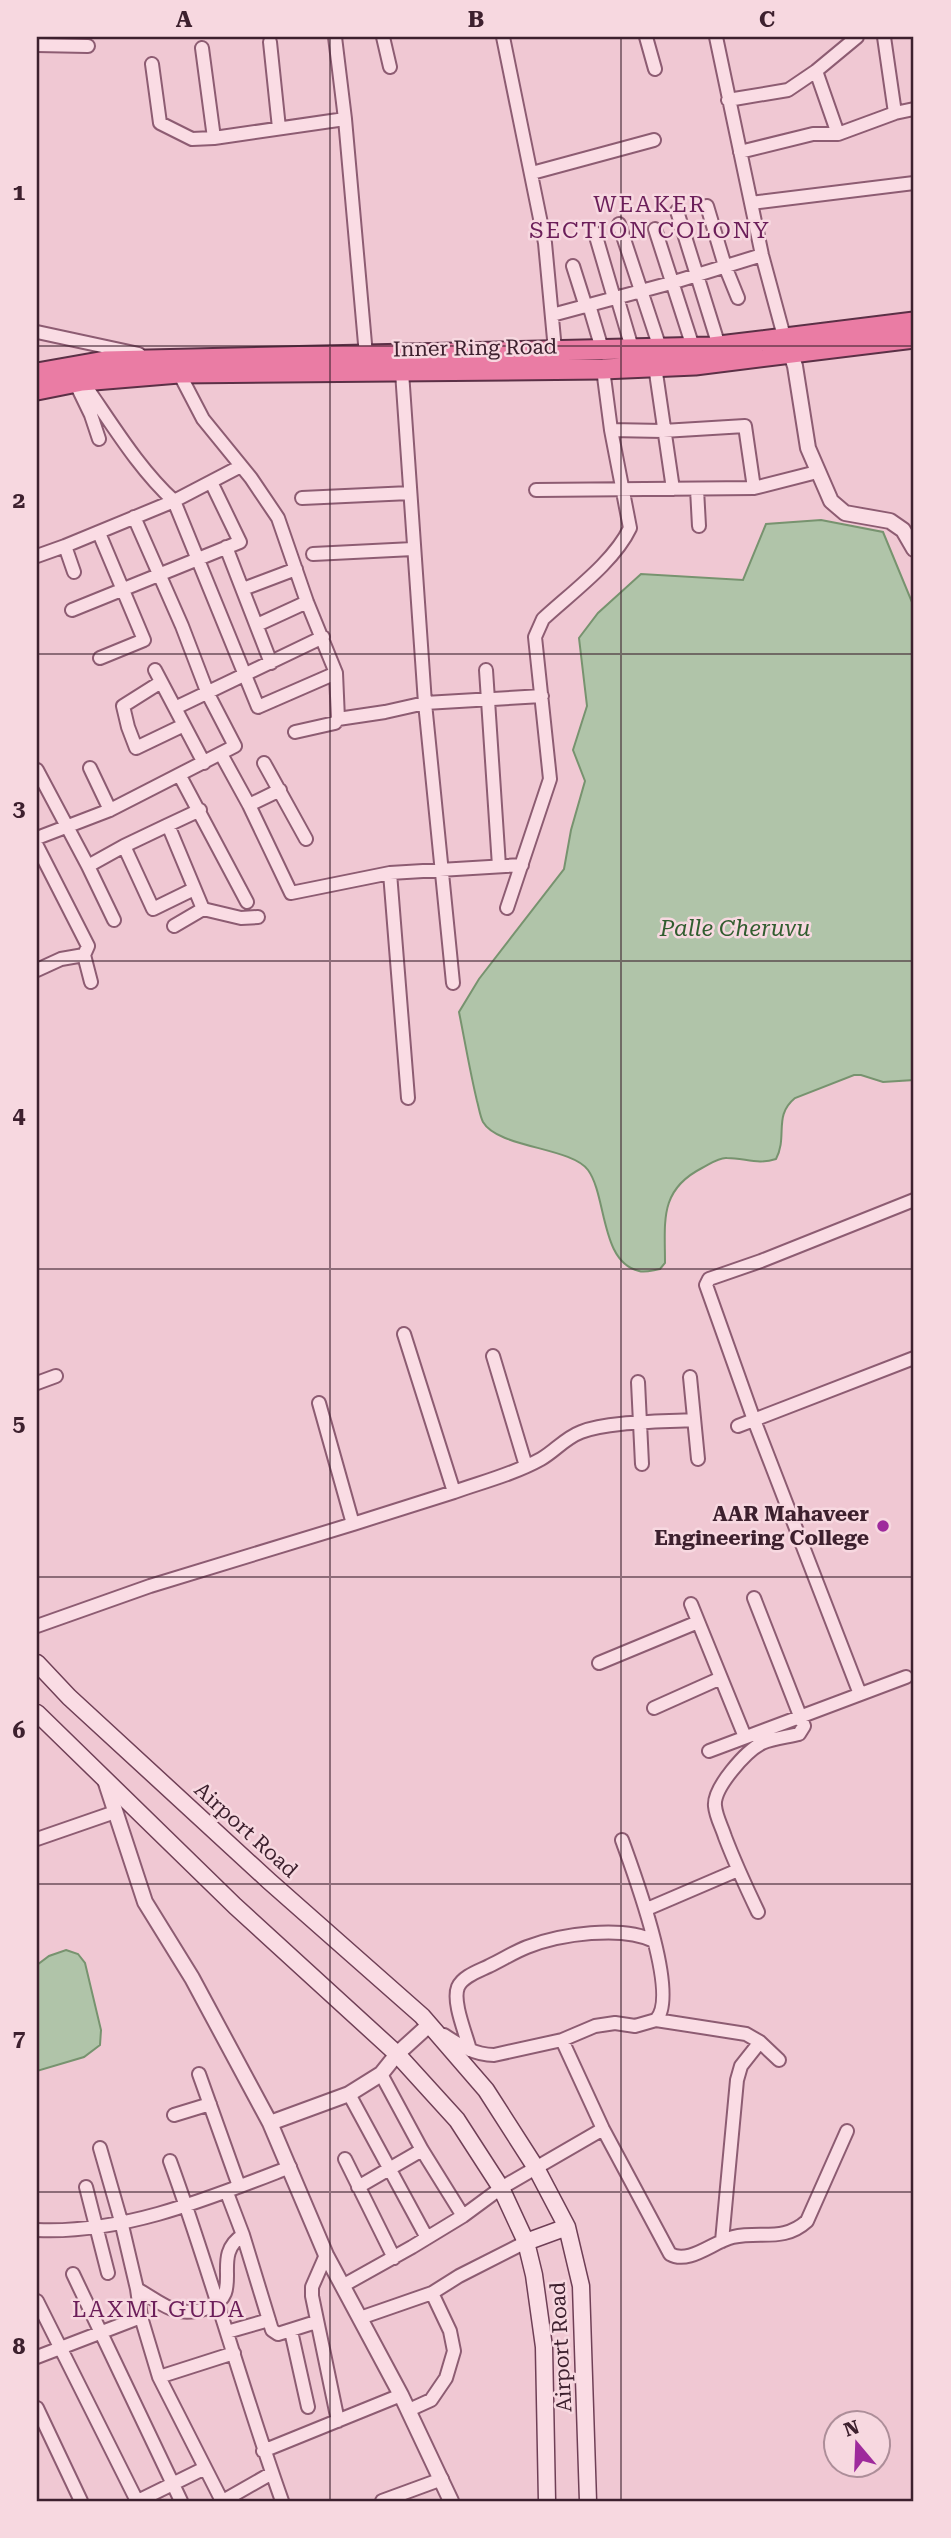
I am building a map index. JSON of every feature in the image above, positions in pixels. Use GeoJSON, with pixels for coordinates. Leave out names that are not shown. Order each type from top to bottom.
{"type":"FeatureCollection","features":[{"type":"Feature","properties":{"kind":"highway","name":"Inner Ring Road"},"geometry":{"type":"LineString","coordinates":[[37,390],[174,367],[366,355],[632,348],[695,365],[914,322]]}},
{"type":"Feature","properties":{"kind":"highway","name":"Inner Ring Road"},"geometry":{"type":"LineString","coordinates":[[37,373],[105,361],[174,367],[402,372],[603,369],[693,347],[788,346],[914,338]]}},
{"type":"Feature","properties":{"kind":"main road","name":"Airport Road"},"geometry":{"type":"LineString","coordinates":[[37,1663],[99,1725],[429,2025],[486,2090],[536,2168],[567,2227],[581,2286],[588,2501]]}},
{"type":"Feature","properties":{"kind":"main road","name":"Airport Road"},"geometry":{"type":"LineString","coordinates":[[37,1713],[235,1906],[397,2054],[457,2120],[501,2188],[527,2242],[544,2347],[547,2501]]}},
{"type":"Feature","properties":{"kind":"main road"},"geometry":{"type":"LineString","coordinates":[[527,2242],[567,2227]]}},
{"type":"Feature","properties":{"kind":"street"},"geometry":{"type":"LineString","coordinates":[[335,37],[366,355]]}},
{"type":"Feature","properties":{"kind":"street"},"geometry":{"type":"LineString","coordinates":[[383,37],[390,67]]}},
{"type":"Feature","properties":{"kind":"street"},"geometry":{"type":"LineString","coordinates":[[503,37],[545,243],[555,350]]}},
{"type":"Feature","properties":{"kind":"street"},"geometry":{"type":"LineString","coordinates":[[646,37],[655,69]]}},
{"type":"Feature","properties":{"kind":"street"},"geometry":{"type":"LineString","coordinates":[[716,37],[762,255],[788,346],[808,447],[817,472],[831,501],[845,513],[890,521],[903,530],[914,549]]}},
{"type":"Feature","properties":{"kind":"street"},"geometry":{"type":"LineString","coordinates":[[728,100],[788,90],[857,37]]}},
{"type":"Feature","properties":{"kind":"street"},"geometry":{"type":"LineString","coordinates":[[884,37],[895,113]]}},
{"type":"Feature","properties":{"kind":"street"},"geometry":{"type":"LineString","coordinates":[[270,41],[279,128]]}},
{"type":"Feature","properties":{"kind":"street"},"geometry":{"type":"LineString","coordinates":[[37,45],[88,46]]}},
{"type":"Feature","properties":{"kind":"street"},"geometry":{"type":"LineString","coordinates":[[202,48],[214,138]]}},
{"type":"Feature","properties":{"kind":"street"},"geometry":{"type":"LineString","coordinates":[[152,64],[160,123],[192,138],[214,138],[345,119]]}},
{"type":"Feature","properties":{"kind":"street"},"geometry":{"type":"LineString","coordinates":[[816,71],[838,134]]}},
{"type":"Feature","properties":{"kind":"street"},"geometry":{"type":"LineString","coordinates":[[740,152],[813,134],[838,134],[895,113],[914,109]]}},
{"type":"Feature","properties":{"kind":"street"},"geometry":{"type":"LineString","coordinates":[[532,173],[654,139]]}},
{"type":"Feature","properties":{"kind":"street"},"geometry":{"type":"LineString","coordinates":[[751,203],[914,183]]}},
{"type":"Feature","properties":{"kind":"street"},"geometry":{"type":"LineString","coordinates":[[707,206],[738,298]]}},
{"type":"Feature","properties":{"kind":"street"},"geometry":{"type":"LineString","coordinates":[[677,211],[719,346]]}},
{"type":"Feature","properties":{"kind":"street"},"geometry":{"type":"LineString","coordinates":[[619,224],[658,357],[663,432],[673,489]]}},
{"type":"Feature","properties":{"kind":"street"},"geometry":{"type":"LineString","coordinates":[[655,229],[693,347]]}},
{"type":"Feature","properties":{"kind":"street"},"geometry":{"type":"LineString","coordinates":[[595,233],[632,348]]}},
{"type":"Feature","properties":{"kind":"street"},"geometry":{"type":"LineString","coordinates":[[552,315],[671,284],[762,255]]}},
{"type":"Feature","properties":{"kind":"street"},"geometry":{"type":"LineString","coordinates":[[573,266],[602,349]]}},
{"type":"Feature","properties":{"kind":"street"},"geometry":{"type":"LineString","coordinates":[[37,332],[174,367],[203,419],[251,478],[278,518],[307,602],[336,673],[338,719]]}},
{"type":"Feature","properties":{"kind":"street"},"geometry":{"type":"LineString","coordinates":[[507,908],[550,779],[535,636],[537,629],[543,619],[603,564],[630,528],[611,430],[603,369]]}},
{"type":"Feature","properties":{"kind":"street"},"geometry":{"type":"LineString","coordinates":[[402,372],[425,703],[453,983]]}},
{"type":"Feature","properties":{"kind":"street"},"geometry":{"type":"LineString","coordinates":[[79,382],[99,439]]}},
{"type":"Feature","properties":{"kind":"street"},"geometry":{"type":"LineString","coordinates":[[79,382],[129,450],[174,501],[258,707],[336,673]]}},
{"type":"Feature","properties":{"kind":"street"},"geometry":{"type":"LineString","coordinates":[[611,430],[663,432],[745,426],[754,488]]}},
{"type":"Feature","properties":{"kind":"street"},"geometry":{"type":"LineString","coordinates":[[37,556],[174,501],[241,466]]}},
{"type":"Feature","properties":{"kind":"street"},"geometry":{"type":"LineString","coordinates":[[536,490],[754,488],[817,472]]}},
{"type":"Feature","properties":{"kind":"street"},"geometry":{"type":"LineString","coordinates":[[72,610],[240,542],[211,482]]}},
{"type":"Feature","properties":{"kind":"street"},"geometry":{"type":"LineString","coordinates":[[697,489],[699,526]]}},
{"type":"Feature","properties":{"kind":"street"},"geometry":{"type":"LineString","coordinates":[[302,498],[410,493]]}},
{"type":"Feature","properties":{"kind":"street"},"geometry":{"type":"LineString","coordinates":[[37,838],[110,810],[233,747],[234,743],[208,694],[182,626],[134,517]]}},
{"type":"Feature","properties":{"kind":"street"},"geometry":{"type":"LineString","coordinates":[[99,533],[144,640],[100,658]]}},
{"type":"Feature","properties":{"kind":"street"},"geometry":{"type":"LineString","coordinates":[[65,547],[74,572]]}},
{"type":"Feature","properties":{"kind":"street"},"geometry":{"type":"LineString","coordinates":[[226,547],[271,663]]}},
{"type":"Feature","properties":{"kind":"street"},"geometry":{"type":"LineString","coordinates":[[313,554],[413,549]]}},
{"type":"Feature","properties":{"kind":"street"},"geometry":{"type":"LineString","coordinates":[[243,589],[296,569]]}},
{"type":"Feature","properties":{"kind":"street"},"geometry":{"type":"LineString","coordinates":[[257,625],[307,602]]}},
{"type":"Feature","properties":{"kind":"street"},"geometry":{"type":"LineString","coordinates":[[175,708],[323,637]]}},
{"type":"Feature","properties":{"kind":"street"},"geometry":{"type":"LineString","coordinates":[[486,670],[499,866]]}},
{"type":"Feature","properties":{"kind":"street"},"geometry":{"type":"LineString","coordinates":[[184,725],[136,748],[123,706],[158,676],[184,725],[204,763]]}},
{"type":"Feature","properties":{"kind":"street"},"geometry":{"type":"LineString","coordinates":[[295,732],[335,723],[338,719],[425,703],[542,696]]}},
{"type":"Feature","properties":{"kind":"street"},"geometry":{"type":"LineString","coordinates":[[221,754],[291,893],[390,873],[522,865]]}},
{"type":"Feature","properties":{"kind":"street"},"geometry":{"type":"LineString","coordinates":[[264,763],[306,839]]}},
{"type":"Feature","properties":{"kind":"street"},"geometry":{"type":"LineString","coordinates":[[90,768],[110,810]]}},
{"type":"Feature","properties":{"kind":"street"},"geometry":{"type":"LineString","coordinates":[[37,770],[42,794],[68,828],[114,920]]}},
{"type":"Feature","properties":{"kind":"street"},"geometry":{"type":"LineString","coordinates":[[180,776],[247,902]]}},
{"type":"Feature","properties":{"kind":"street"},"geometry":{"type":"LineString","coordinates":[[249,805],[280,790]]}},
{"type":"Feature","properties":{"kind":"street"},"geometry":{"type":"LineString","coordinates":[[88,866],[200,810]]}},
{"type":"Feature","properties":{"kind":"street"},"geometry":{"type":"LineString","coordinates":[[168,825],[202,909]]}},
{"type":"Feature","properties":{"kind":"street"},"geometry":{"type":"LineString","coordinates":[[37,846],[88,946],[84,955],[91,982]]}},
{"type":"Feature","properties":{"kind":"street"},"geometry":{"type":"LineString","coordinates":[[124,846],[153,909],[194,890]]}},
{"type":"Feature","properties":{"kind":"street"},"geometry":{"type":"LineString","coordinates":[[390,873],[408,1098]]}},
{"type":"Feature","properties":{"kind":"street"},"geometry":{"type":"LineString","coordinates":[[174,926],[202,909],[241,918],[258,917]]}},
{"type":"Feature","properties":{"kind":"street"},"geometry":{"type":"LineString","coordinates":[[37,970],[61,959],[84,955]]}},
{"type":"Feature","properties":{"kind":"street"},"geometry":{"type":"LineString","coordinates":[[860,1695],[754,1420],[707,1289],[707,1281],[914,1200]]}},
{"type":"Feature","properties":{"kind":"street"},"geometry":{"type":"LineString","coordinates":[[404,1334],[454,1492]]}},
{"type":"Feature","properties":{"kind":"street"},"geometry":{"type":"LineString","coordinates":[[493,1356],[526,1466]]}},
{"type":"Feature","properties":{"kind":"street"},"geometry":{"type":"LineString","coordinates":[[738,1426],[914,1358]]}},
{"type":"Feature","properties":{"kind":"street"},"geometry":{"type":"LineString","coordinates":[[37,1382],[57,1376]]}},
{"type":"Feature","properties":{"kind":"street"},"geometry":{"type":"LineString","coordinates":[[690,1377],[698,1459]]}},
{"type":"Feature","properties":{"kind":"street"},"geometry":{"type":"LineString","coordinates":[[638,1382],[642,1464]]}},
{"type":"Feature","properties":{"kind":"street"},"geometry":{"type":"LineString","coordinates":[[318,1404],[353,1524]]}},
{"type":"Feature","properties":{"kind":"street"},"geometry":{"type":"LineString","coordinates":[[37,1626],[150,1586],[278,1549],[454,1492],[526,1466],[582,1432],[594,1428],[694,1420]]}},
{"type":"Feature","properties":{"kind":"street"},"geometry":{"type":"LineString","coordinates":[[754,1598],[804,1726],[802,1732],[758,1745],[740,1762],[718,1792],[714,1803],[738,1870],[758,1912]]}},
{"type":"Feature","properties":{"kind":"street"},"geometry":{"type":"LineString","coordinates":[[691,1604],[745,1737]]}},
{"type":"Feature","properties":{"kind":"street"},"geometry":{"type":"LineString","coordinates":[[599,1663],[698,1622]]}},
{"type":"Feature","properties":{"kind":"street"},"geometry":{"type":"LineString","coordinates":[[709,1751],[906,1677]]}},
{"type":"Feature","properties":{"kind":"street"},"geometry":{"type":"LineString","coordinates":[[654,1708],[721,1678]]}},
{"type":"Feature","properties":{"kind":"street","name":"Airport Road"},"geometry":{"type":"LineString","coordinates":[[105,1780],[145,1902],[192,1979],[270,2123],[326,2255],[401,2395],[451,2501]]}},
{"type":"Feature","properties":{"kind":"street"},"geometry":{"type":"LineString","coordinates":[[37,1839],[115,1812]]}},
{"type":"Feature","properties":{"kind":"street"},"geometry":{"type":"LineString","coordinates":[[622,1840],[647,1909],[662,1978],[662,2011],[656,2020]]}},
{"type":"Feature","properties":{"kind":"street"},"geometry":{"type":"LineString","coordinates":[[647,1909],[738,1870]]}},
{"type":"Feature","properties":{"kind":"street"},"geometry":{"type":"LineString","coordinates":[[470,2050],[456,1999],[458,1986],[468,1977],[528,1946],[560,1937],[606,1932],[645,1936],[654,1941]]}},
{"type":"Feature","properties":{"kind":"street"},"geometry":{"type":"LineString","coordinates":[[270,2123],[349,2094],[381,2074],[397,2054],[429,2025],[470,2050],[494,2055],[562,2040],[595,2026],[615,2023],[635,2026],[656,2020],[746,2034],[760,2042],[779,2060]]}},
{"type":"Feature","properties":{"kind":"street"},"geometry":{"type":"LineString","coordinates":[[562,2040],[603,2129],[670,2254],[675,2257],[688,2256],[732,2237],[790,2233],[799,2228],[807,2221],[847,2132]]}},
{"type":"Feature","properties":{"kind":"street"},"geometry":{"type":"LineString","coordinates":[[722,2241],[737,2080],[741,2066],[760,2042]]}},
{"type":"Feature","properties":{"kind":"street"},"geometry":{"type":"LineString","coordinates":[[198,2074],[239,2186]]}},
{"type":"Feature","properties":{"kind":"street"},"geometry":{"type":"LineString","coordinates":[[381,2074],[422,2150],[463,2216]]}},
{"type":"Feature","properties":{"kind":"street"},"geometry":{"type":"LineString","coordinates":[[349,2094],[426,2238]]}},
{"type":"Feature","properties":{"kind":"street"},"geometry":{"type":"LineString","coordinates":[[174,2115],[209,2104]]}},
{"type":"Feature","properties":{"kind":"street"},"geometry":{"type":"LineString","coordinates":[[344,2285],[394,2258],[463,2216],[501,2188],[603,2129]]}},
{"type":"Feature","properties":{"kind":"street"},"geometry":{"type":"LineString","coordinates":[[100,2148],[121,2221],[141,2317],[159,2377],[205,2469],[222,2501],[272,2473]]}},
{"type":"Feature","properties":{"kind":"street"},"geometry":{"type":"LineString","coordinates":[[358,2187],[422,2150]]}},
{"type":"Feature","properties":{"kind":"street"},"geometry":{"type":"LineString","coordinates":[[345,2159],[394,2258]]}},
{"type":"Feature","properties":{"kind":"street"},"geometry":{"type":"LineString","coordinates":[[170,2161],[187,2206],[263,2451],[282,2501]]}},
{"type":"Feature","properties":{"kind":"street"},"geometry":{"type":"LineString","coordinates":[[37,2230],[69,2231],[95,2228],[187,2206],[290,2167]]}},
{"type":"Feature","properties":{"kind":"street"},"geometry":{"type":"LineString","coordinates":[[86,2186],[108,2273]]}},
{"type":"Feature","properties":{"kind":"street"},"geometry":{"type":"LineString","coordinates":[[227,2193],[275,2333],[291,2331],[316,2322]]}},
{"type":"Feature","properties":{"kind":"street"},"geometry":{"type":"LineString","coordinates":[[137,2289],[172,2309],[187,2314],[218,2304],[227,2292],[227,2254],[235,2240],[243,2235]]}},
{"type":"Feature","properties":{"kind":"street"},"geometry":{"type":"LineString","coordinates":[[360,2318],[432,2293],[459,2276],[527,2242]]}},
{"type":"Feature","properties":{"kind":"street"},"geometry":{"type":"LineString","coordinates":[[326,2255],[312,2287],[316,2322],[338,2421]]}},
{"type":"Feature","properties":{"kind":"street"},"geometry":{"type":"LineString","coordinates":[[73,2274],[180,2501]]}},
{"type":"Feature","properties":{"kind":"street"},"geometry":{"type":"LineString","coordinates":[[408,2410],[431,2400],[446,2378],[454,2351],[450,2331],[432,2293]]}},
{"type":"Feature","properties":{"kind":"street"},"geometry":{"type":"LineString","coordinates":[[37,2301],[138,2501],[205,2469]]}},
{"type":"Feature","properties":{"kind":"street"},"geometry":{"type":"LineString","coordinates":[[37,2357],[141,2317]]}},
{"type":"Feature","properties":{"kind":"street"},"geometry":{"type":"LineString","coordinates":[[227,2332],[269,2320]]}},
{"type":"Feature","properties":{"kind":"street"},"geometry":{"type":"LineString","coordinates":[[291,2331],[308,2407]]}},
{"type":"Feature","properties":{"kind":"street"},"geometry":{"type":"LineString","coordinates":[[159,2377],[234,2353]]}},
{"type":"Feature","properties":{"kind":"street"},"geometry":{"type":"LineString","coordinates":[[263,2451],[401,2395]]}},
{"type":"Feature","properties":{"kind":"street"},"geometry":{"type":"LineString","coordinates":[[37,2408],[82,2501]]}},
{"type":"Feature","properties":{"kind":"street"},"geometry":{"type":"LineString","coordinates":[[382,2501],[442,2479]]}},
{"type":"Feature","properties":{"kind":"water","name":"Palle Cheruvu"},"geometry":{"type":"Polygon","coordinates":[[[821,520],[883,532],[914,607],[914,1080],[883,1082],[854,1075],[795,1098],[784,1112],[776,1159],[752,1161],[724,1158],[688,1177],[678,1186],[667,1208],[665,1263],[660,1269],[639,1271],[626,1265],[617,1255],[606,1227],[594,1181],[588,1170],[567,1156],[503,1137],[491,1131],[483,1122],[459,1012],[479,979],[564,869],[571,830],[585,781],[573,750],[587,706],[579,638],[598,613],[641,574],[743,580],[766,524],[821,520]]]}},
{"type":"Feature","properties":{"kind":"water"},"geometry":{"type":"Polygon","coordinates":[[[66,1950],[78,1954],[85,1963],[101,2030],[100,2045],[84,2057],[37,2071],[37,1965],[49,1956],[66,1950]]]}},
{"type":"Feature","properties":{"kind":"place","name":"AAR Mahaveer Engineering College"},"geometry":{"type":"Point","coordinates":[883,1526]}},
{"type":"Feature","properties":{"kind":"district","name":"WEAKER SECTION COLONY"},"geometry":{"type":"Point","coordinates":[650,217]}},
{"type":"Feature","properties":{"kind":"district","name":"LAXMI GUDA"},"geometry":{"type":"Point","coordinates":[159,2309]}}]}
